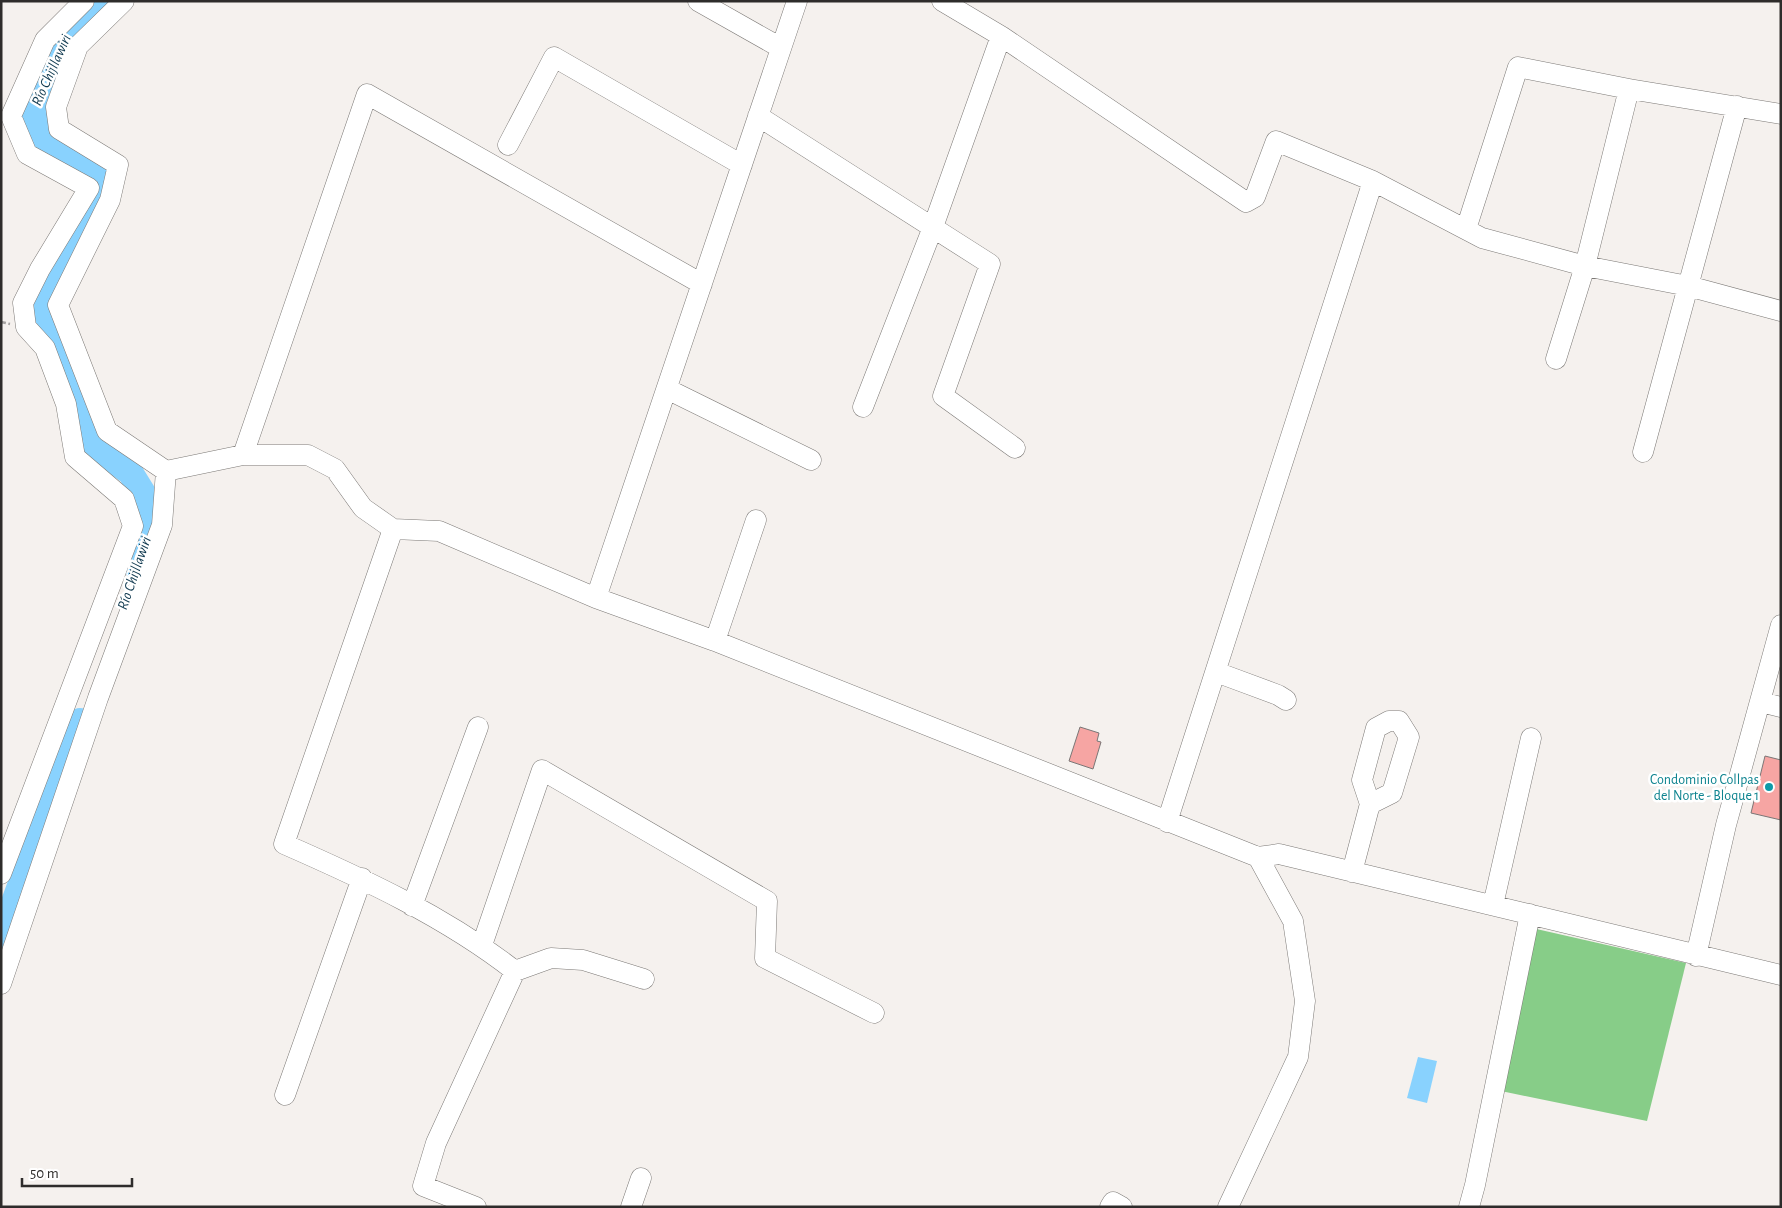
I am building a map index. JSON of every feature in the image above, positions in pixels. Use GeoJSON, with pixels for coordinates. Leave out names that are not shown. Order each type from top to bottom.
{"type":"FeatureCollection","features":[{"type":"Feature","properties":{"kind":"street"},"geometry":{"type":"LineString","coordinates":[[1,874],[133,526],[124,499],[75,457],[66,404],[45,348],[26,327],[23,303],[40,269],[89,188],[27,154],[11,116],[45,40],[84,1]]}},
{"type":"Feature","properties":{"kind":"street"},"geometry":{"type":"LineString","coordinates":[[124,1],[78,46],[56,107],[59,128],[118,165],[110,200],[58,305],[107,431],[166,471],[243,455],[308,455],[335,469],[364,508],[393,529],[439,531],[596,598],[715,641],[1258,857],[1279,854],[1781,975]]}},
{"type":"Feature","properties":{"kind":"street"},"geometry":{"type":"LineString","coordinates":[[698,1],[781,48]]}},
{"type":"Feature","properties":{"kind":"street"},"geometry":{"type":"LineString","coordinates":[[596,598],[797,1]]}},
{"type":"Feature","properties":{"kind":"street"},"geometry":{"type":"LineString","coordinates":[[942,1],[1001,36],[1246,202],[1255,197],[1276,141],[1374,181],[1482,238],[1584,266],[1688,286],[1781,311]]}},
{"type":"Feature","properties":{"kind":"street"},"geometry":{"type":"LineString","coordinates":[[863,407],[933,227],[1001,36]]}},
{"type":"Feature","properties":{"kind":"street"},"geometry":{"type":"LineString","coordinates":[[508,146],[554,57],[742,165]]}},
{"type":"Feature","properties":{"kind":"street"},"geometry":{"type":"LineString","coordinates":[[1466,229],[1518,67],[1629,89],[1781,114]]}},
{"type":"Feature","properties":{"kind":"street"},"geometry":{"type":"LineString","coordinates":[[1556,359],[1584,266],[1629,89]]}},
{"type":"Feature","properties":{"kind":"street"},"geometry":{"type":"LineString","coordinates":[[243,455],[367,94],[702,284]]}},
{"type":"Feature","properties":{"kind":"street"},"geometry":{"type":"LineString","coordinates":[[1643,452],[1737,106]]}},
{"type":"Feature","properties":{"kind":"street"},"geometry":{"type":"LineString","coordinates":[[758,116],[990,264],[943,396],[1015,448]]}},
{"type":"Feature","properties":{"kind":"street"},"geometry":{"type":"LineString","coordinates":[[1167,822],[1374,181]]}},
{"type":"Feature","properties":{"kind":"street"},"geometry":{"type":"LineString","coordinates":[[667,389],[812,460]]}},
{"type":"Feature","properties":{"kind":"street"},"geometry":{"type":"LineString","coordinates":[[1,984],[98,698],[162,525],[166,471]]}},
{"type":"Feature","properties":{"kind":"street"},"geometry":{"type":"LineString","coordinates":[[715,641],[756,520]]}},
{"type":"Feature","properties":{"kind":"street"},"geometry":{"type":"LineString","coordinates":[[393,529],[284,844],[362,878],[482,945],[515,971]]}},
{"type":"Feature","properties":{"kind":"street"},"geometry":{"type":"LineString","coordinates":[[1696,956],[1726,825],[1781,625]]}},
{"type":"Feature","properties":{"kind":"street"},"geometry":{"type":"LineString","coordinates":[[1216,672],[1278,695],[1286,700]]}},
{"type":"Feature","properties":{"kind":"street"},"geometry":{"type":"LineString","coordinates":[[1761,702],[1781,707]]}},
{"type":"Feature","properties":{"kind":"street"},"geometry":{"type":"LineString","coordinates":[[412,906],[478,727]]}},
{"type":"Feature","properties":{"kind":"street"},"geometry":{"type":"LineString","coordinates":[[1493,906],[1530,738]]}},
{"type":"Feature","properties":{"kind":"street"},"geometry":{"type":"LineString","coordinates":[[482,945],[542,770],[767,901],[765,958],[874,1013]]}},
{"type":"Feature","properties":{"kind":"street"},"geometry":{"type":"LineString","coordinates":[[1352,872],[1370,804]]}},
{"type":"Feature","properties":{"kind":"street"},"geometry":{"type":"LineString","coordinates":[[1228,1207],[1298,1057],[1304,1001],[1293,921],[1258,857]]}},
{"type":"Feature","properties":{"kind":"street"},"geometry":{"type":"LineString","coordinates":[[285,1095],[362,878]]}},
{"type":"Feature","properties":{"kind":"street"},"geometry":{"type":"LineString","coordinates":[[1469,1207],[1530,914]]}},
{"type":"Feature","properties":{"kind":"street"},"geometry":{"type":"LineString","coordinates":[[476,1207],[423,1186],[436,1143],[515,971],[551,958],[583,960],[644,978]]}},
{"type":"Feature","properties":{"kind":"street"},"geometry":{"type":"LineString","coordinates":[[631,1207],[641,1178]]}},
{"type":"Feature","properties":{"kind":"street"},"geometry":{"type":"LineString","coordinates":[[1110,1207],[1113,1202],[1122,1207]]}},
{"type":"Feature","properties":{"kind":"green space"},"geometry":{"type":"Polygon","coordinates":[[[1532,928],[1686,963],[1647,1121],[1501,1091],[1532,928]]]}},
{"type":"Feature","properties":{"kind":"water"},"geometry":{"type":"Polygon","coordinates":[[[1418,1057],[1437,1061],[1427,1103],[1407,1098],[1418,1057]]]}},
{"type":"Feature","properties":{"kind":"building"},"geometry":{"type":"Polygon","coordinates":[[[1080,727],[1099,733],[1097,741],[1101,742],[1093,769],[1069,761],[1080,727]]]}},
{"type":"Feature","properties":{"kind":"building","name":"Condominio Collpas del Norte - Bloque 1"},"geometry":{"type":"Polygon","coordinates":[[[1765,756],[1781,760],[1781,820],[1751,813],[1765,756]]]}},
{"type":"Feature","properties":{"kind":"waterway","name":"Río Chijllawiri"},"geometry":{"type":"LineString","coordinates":[[102,1],[68,30],[32,112],[50,149],[106,180],[40,305],[74,374],[92,446],[130,472],[151,506],[147,538],[137,567]]}},
{"type":"Feature","properties":{"kind":"waterway","name":"Río Chijllawiri"},"geometry":{"type":"LineString","coordinates":[[1,938],[80,721]]}},
{"type":"Feature","properties":{"kind":"place","name":"Condominio Collpas del Norte - Bloque 1"},"geometry":{"type":"Point","coordinates":[1769,787]}}]}
